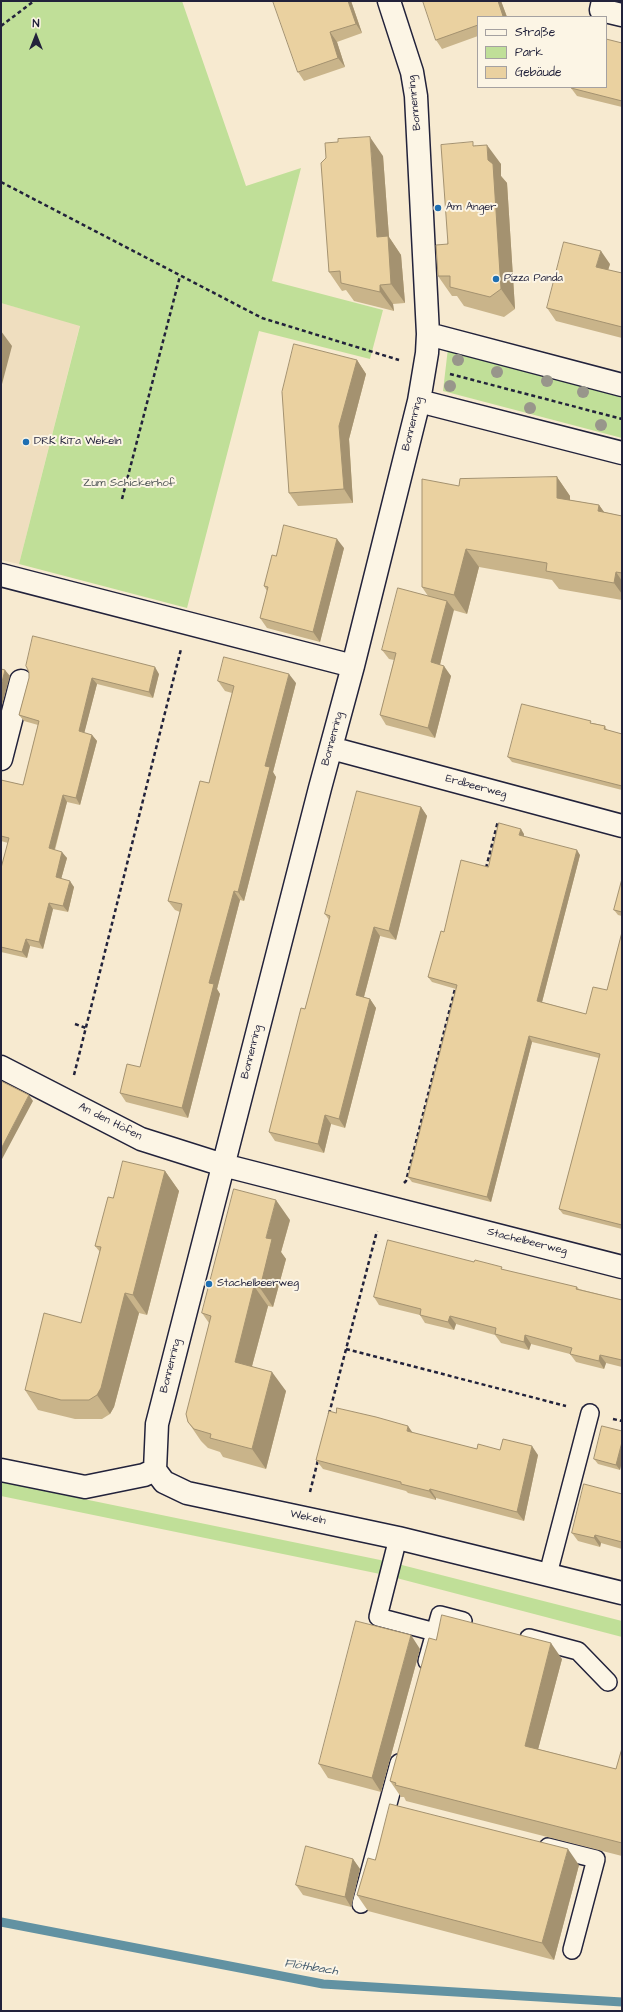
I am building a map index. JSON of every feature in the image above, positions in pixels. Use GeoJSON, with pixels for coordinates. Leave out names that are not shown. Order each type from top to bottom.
{"type":"FeatureCollection","features":[{"type":"Feature","properties":{"kind":"street","name":"Bonnenring"},"geometry":{"type":"LineString","coordinates":[[155,1470],[157,1424],[352,666],[419,400],[425,368],[428,334],[416,96],[412,72],[389,1]]}},
{"type":"Feature","properties":{"kind":"street"},"geometry":{"type":"LineString","coordinates":[[602,5],[622,15]]}},
{"type":"Feature","properties":{"kind":"street"},"geometry":{"type":"LineString","coordinates":[[428,334],[622,385]]}},
{"type":"Feature","properties":{"kind":"street"},"geometry":{"type":"LineString","coordinates":[[419,400],[622,452]]}},
{"type":"Feature","properties":{"kind":"street"},"geometry":{"type":"LineString","coordinates":[[1,575],[352,666]]}},
{"type":"Feature","properties":{"kind":"street"},"geometry":{"type":"LineString","coordinates":[[1,759],[21,681]]}},
{"type":"Feature","properties":{"kind":"street","name":"Erdbeerweg"},"geometry":{"type":"LineString","coordinates":[[331,748],[622,826]]}},
{"type":"Feature","properties":{"kind":"street","name":"An den Höfen"},"geometry":{"type":"LineString","coordinates":[[1,1067],[141,1139],[223,1165]]}},
{"type":"Feature","properties":{"kind":"street","name":"Stachelbeerweg"},"geometry":{"type":"LineString","coordinates":[[223,1165],[622,1267]]}},
{"type":"Feature","properties":{"kind":"street"},"geometry":{"type":"LineString","coordinates":[[1,1470],[85,1487],[144,1475],[155,1470]]}},
{"type":"Feature","properties":{"kind":"street","name":"Wekeln"},"geometry":{"type":"LineString","coordinates":[[155,1470],[164,1482],[187,1493],[398,1538],[622,1593]]}},
{"type":"Feature","properties":{"kind":"lane"},"geometry":{"type":"LineString","coordinates":[[548,1574],[590,1413]]}},
{"type":"Feature","properties":{"kind":"lane"},"geometry":{"type":"LineString","coordinates":[[398,1538],[378,1616],[436,1632]]}},
{"type":"Feature","properties":{"kind":"lane"},"geometry":{"type":"LineString","coordinates":[[423,1677],[440,1615],[478,1625]]}},
{"type":"Feature","properties":{"kind":"lane"},"geometry":{"type":"LineString","coordinates":[[517,1635],[578,1651],[608,1682]]}},
{"type":"Feature","properties":{"kind":"lane"},"geometry":{"type":"LineString","coordinates":[[362,1904],[395,1808],[404,1745]]}},
{"type":"Feature","properties":{"kind":"lane"},"geometry":{"type":"LineString","coordinates":[[534,1843],[596,1859],[572,1950]]}},
{"type":"Feature","properties":{"kind":"path"},"geometry":{"type":"LineString","coordinates":[[1,26],[34,1]]}},
{"type":"Feature","properties":{"kind":"path"},"geometry":{"type":"LineString","coordinates":[[1,182],[262,318],[425,368],[622,419]]}},
{"type":"Feature","properties":{"kind":"path"},"geometry":{"type":"LineString","coordinates":[[122,499],[180,276]]}},
{"type":"Feature","properties":{"kind":"path"},"geometry":{"type":"LineString","coordinates":[[67,1101],[188,624]]}},
{"type":"Feature","properties":{"kind":"path"},"geometry":{"type":"LineString","coordinates":[[485,872],[504,795]]}},
{"type":"Feature","properties":{"kind":"path"},"geometry":{"type":"LineString","coordinates":[[328,1418],[383,1206],[406,1181],[457,980]]}},
{"type":"Feature","properties":{"kind":"path"},"geometry":{"type":"LineString","coordinates":[[75,1024],[86,1028]]}},
{"type":"Feature","properties":{"kind":"path"},"geometry":{"type":"LineString","coordinates":[[346,1349],[622,1421]]}},
{"type":"Feature","properties":{"kind":"path"},"geometry":{"type":"LineString","coordinates":[[303,1517],[319,1456]]}},
{"type":"Feature","properties":{"kind":"shaded area","name":"DRK KiTa Wekeln"},"geometry":{"type":"Polygon","coordinates":[[[1,303],[80,325],[19,564],[1,560],[1,303]]]}},
{"type":"Feature","properties":{"kind":"green space","name":"Zum Schickerhof"},"geometry":{"type":"Polygon","coordinates":[[[1,1],[182,1],[246,186],[301,168],[272,281],[383,310],[370,359],[259,331],[187,608],[19,564],[80,326],[1,303],[1,1]]]}},
{"type":"Feature","properties":{"kind":"green space"},"geometry":{"type":"Polygon","coordinates":[[[448,348],[622,393],[622,438],[443,391],[448,348]]]}},
{"type":"Feature","properties":{"kind":"green space"},"geometry":{"type":"Polygon","coordinates":[[[1,1482],[390,1562],[622,1621],[622,1637],[385,1575],[1,1496],[1,1482]]]}},
{"type":"Feature","properties":{"kind":"building"},"geometry":{"type":"Polygon","coordinates":[[[273,1],[348,1],[356,24],[330,32],[338,58],[298,72],[273,1]]]}},
{"type":"Feature","properties":{"kind":"building"},"geometry":{"type":"Polygon","coordinates":[[[423,1],[498,1],[503,16],[477,16],[477,25],[436,40],[423,1]]]}},
{"type":"Feature","properties":{"kind":"building"},"geometry":{"type":"Polygon","coordinates":[[[607,39],[622,43],[622,101],[571,88],[607,88],[607,39]]]}},
{"type":"Feature","properties":{"kind":"building"},"geometry":{"type":"Polygon","coordinates":[[[370,137],[377,237],[388,236],[391,284],[380,285],[380,292],[341,283],[340,271],[329,272],[321,163],[326,158],[325,143],[338,142],[338,139],[370,137]]]}},
{"type":"Feature","properties":{"kind":"building"},"geometry":{"type":"Polygon","coordinates":[[[473,142],[473,146],[487,145],[488,160],[493,164],[501,289],[490,297],[450,287],[450,276],[438,276],[436,245],[448,244],[441,145],[473,142]]]}},
{"type":"Feature","properties":{"kind":"building"},"geometry":{"type":"Polygon","coordinates":[[[564,242],[601,251],[596,267],[622,273],[622,327],[547,308],[564,242]]]}},
{"type":"Feature","properties":{"kind":"building"},"geometry":{"type":"Polygon","coordinates":[[[294,344],[357,360],[339,426],[344,489],[289,493],[282,392],[294,344]]]}},
{"type":"Feature","properties":{"kind":"building"},"geometry":{"type":"Polygon","coordinates":[[[557,477],[557,498],[599,505],[598,511],[622,516],[622,573],[616,572],[614,583],[546,571],[547,563],[466,549],[454,595],[422,587],[422,479],[459,486],[460,479],[557,477]]]}},
{"type":"Feature","properties":{"kind":"building"},"geometry":{"type":"Polygon","coordinates":[[[284,525],[337,539],[313,632],[260,618],[268,587],[264,586],[272,555],[276,556],[284,525]]]}},
{"type":"Feature","properties":{"kind":"building"},"geometry":{"type":"Polygon","coordinates":[[[398,588],[447,601],[431,662],[444,666],[428,728],[380,715],[396,653],[382,650],[398,588]]]}},
{"type":"Feature","properties":{"kind":"building"},"geometry":{"type":"Polygon","coordinates":[[[33,636],[155,667],[149,692],[92,678],[79,731],[92,735],[76,798],[63,795],[49,848],[62,852],[56,877],[70,881],[63,906],[49,903],[39,942],[26,939],[22,952],[1,947],[1,868],[9,838],[1,836],[1,780],[23,785],[39,721],[19,715],[29,678],[29,672],[26,666],[33,636]]]}},
{"type":"Feature","properties":{"kind":"building"},"geometry":{"type":"Polygon","coordinates":[[[224,657],[289,674],[265,766],[270,767],[238,892],[234,891],[209,983],[214,984],[182,1108],[120,1093],[127,1064],[140,1067],[182,904],[168,901],[200,781],[209,783],[234,686],[218,681],[224,657]]]}},
{"type":"Feature","properties":{"kind":"building"},"geometry":{"type":"Polygon","coordinates":[[[1,669],[5,670],[1,686],[1,669]]]}},
{"type":"Feature","properties":{"kind":"building"},"geometry":{"type":"Polygon","coordinates":[[[522,704],[591,721],[590,723],[605,726],[604,729],[622,734],[622,786],[508,757],[522,704]]]}},
{"type":"Feature","properties":{"kind":"building"},"geometry":{"type":"Polygon","coordinates":[[[357,791],[421,807],[389,931],[374,927],[356,995],[370,999],[339,1119],[325,1115],[318,1144],[269,1132],[301,1008],[305,1009],[330,916],[325,914],[357,791]]]}},
{"type":"Feature","properties":{"kind":"building"},"geometry":{"type":"Polygon","coordinates":[[[499,823],[521,829],[519,835],[577,850],[537,1001],[586,1014],[593,987],[607,990],[622,932],[622,1225],[559,1209],[600,1054],[529,1036],[487,1197],[408,1177],[457,985],[428,977],[441,931],[444,932],[461,860],[488,867],[499,823]]]}},
{"type":"Feature","properties":{"kind":"building"},"geometry":{"type":"Polygon","coordinates":[[[622,879],[622,912],[614,910],[622,879]]]}},
{"type":"Feature","properties":{"kind":"building"},"geometry":{"type":"Polygon","coordinates":[[[1,1081],[29,1095],[1,1149],[1,1081]]]}},
{"type":"Feature","properties":{"kind":"building"},"geometry":{"type":"Polygon","coordinates":[[[123,1161],[165,1171],[133,1295],[125,1293],[101,1388],[97,1395],[89,1400],[61,1400],[25,1390],[44,1313],[81,1323],[101,1247],[95,1246],[108,1197],[113,1198],[123,1161]]]}},
{"type":"Feature","properties":{"kind":"building"},"geometry":{"type":"Polygon","coordinates":[[[234,1189],[276,1200],[266,1238],[272,1239],[260,1288],[254,1286],[235,1362],[272,1372],[252,1449],[210,1438],[211,1434],[194,1429],[188,1422],[186,1414],[211,1316],[202,1313],[234,1189]]]}},
{"type":"Feature","properties":{"kind":"building"},"geometry":{"type":"Polygon","coordinates":[[[388,1240],[474,1262],[475,1260],[502,1267],[501,1269],[577,1287],[576,1289],[622,1300],[622,1360],[600,1355],[599,1361],[570,1354],[572,1348],[525,1335],[524,1342],[495,1334],[496,1328],[450,1316],[448,1322],[420,1315],[421,1309],[374,1297],[388,1240]]]}},
{"type":"Feature","properties":{"kind":"building"},"geometry":{"type":"Polygon","coordinates":[[[337,1408],[408,1426],[407,1431],[477,1449],[478,1444],[500,1450],[503,1439],[532,1446],[517,1512],[430,1489],[429,1491],[401,1484],[401,1482],[316,1460],[329,1411],[336,1413],[337,1408]]]}},
{"type":"Feature","properties":{"kind":"building"},"geometry":{"type":"Polygon","coordinates":[[[602,1426],[622,1431],[622,1442],[616,1465],[594,1459],[602,1426]]]}},
{"type":"Feature","properties":{"kind":"building"},"geometry":{"type":"Polygon","coordinates":[[[584,1484],[622,1494],[622,1542],[595,1535],[594,1538],[572,1533],[584,1484]]]}},
{"type":"Feature","properties":{"kind":"building"},"geometry":{"type":"Polygon","coordinates":[[[442,1615],[551,1643],[525,1746],[616,1769],[622,1748],[622,1843],[395,1785],[396,1783],[390,1781],[429,1638],[436,1640],[442,1615]]]}},
{"type":"Feature","properties":{"kind":"building"},"geometry":{"type":"Polygon","coordinates":[[[356,1621],[411,1635],[372,1778],[319,1764],[356,1621]]]}},
{"type":"Feature","properties":{"kind":"building"},"geometry":{"type":"Polygon","coordinates":[[[390,1804],[568,1849],[542,1943],[357,1895],[368,1858],[375,1860],[390,1804]]]}},
{"type":"Feature","properties":{"kind":"building"},"geometry":{"type":"Polygon","coordinates":[[[306,1846],[353,1859],[345,1897],[296,1885],[306,1846]]]}},
{"type":"Feature","properties":{"kind":"waterway","name":"Flöthbach"},"geometry":{"type":"LineString","coordinates":[[1,1922],[323,1984],[622,2002]]}},
{"type":"Feature","properties":{"kind":"place","name":"Am Anger"},"geometry":{"type":"Point","coordinates":[438,208]}},
{"type":"Feature","properties":{"kind":"place","name":"Pizza Panda"},"geometry":{"type":"Point","coordinates":[496,279]}},
{"type":"Feature","properties":{"kind":"place","name":"DRK KiTa Wekeln"},"geometry":{"type":"Point","coordinates":[26,442]}},
{"type":"Feature","properties":{"kind":"place","name":"Stachelbeerweg"},"geometry":{"type":"Point","coordinates":[209,1284]}}]}
